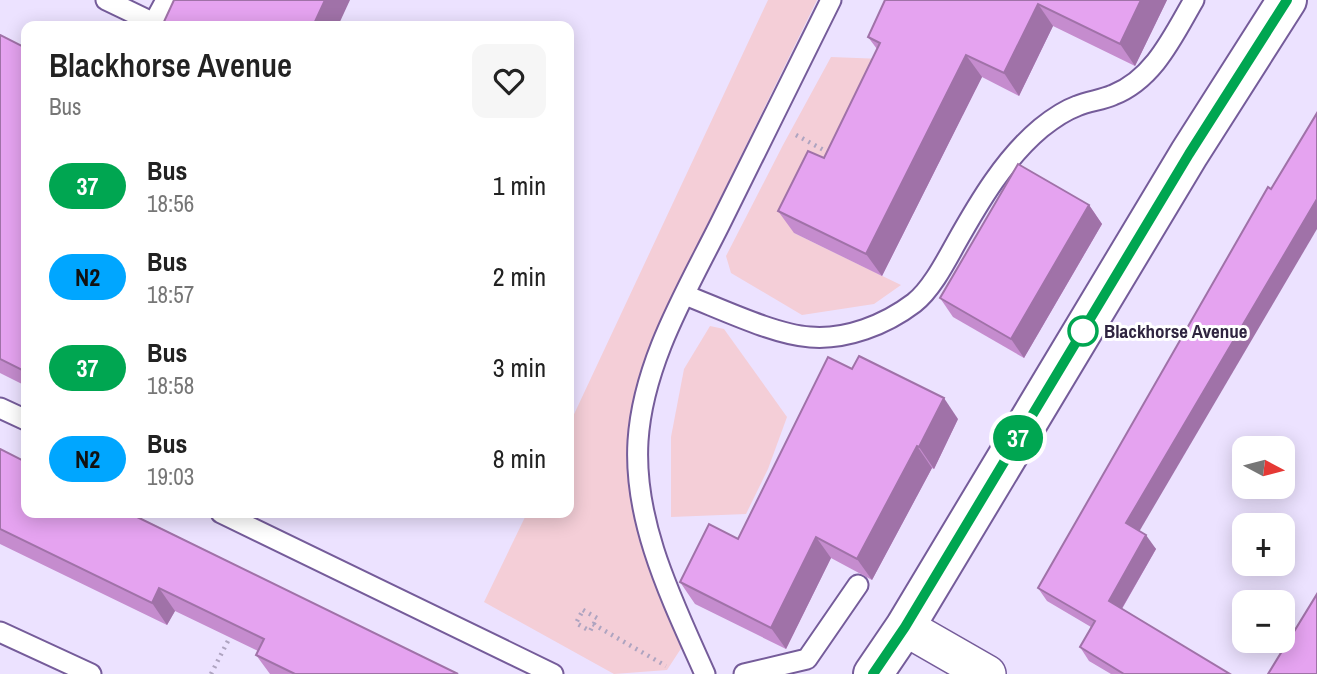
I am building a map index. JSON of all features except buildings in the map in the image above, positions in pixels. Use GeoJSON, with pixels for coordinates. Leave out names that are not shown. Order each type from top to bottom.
{"type":"FeatureCollection","features":[{"type":"Feature","properties":{"kind":"main road"},"geometry":{"type":"LineString","coordinates":[[873,674],[905,627],[1182,166],[1287,0]]}},
{"type":"Feature","properties":{"kind":"street"},"geometry":{"type":"LineString","coordinates":[[905,627],[987,674]]}},
{"type":"Feature","properties":{"kind":"lane"},"geometry":{"type":"LineString","coordinates":[[106,0],[147,21]]}},
{"type":"Feature","properties":{"kind":"lane"},"geometry":{"type":"LineString","coordinates":[[155,21],[166,0]]}},
{"type":"Feature","properties":{"kind":"lane"},"geometry":{"type":"LineString","coordinates":[[705,674],[676,610],[649,534],[638,443],[649,380],[671,323],[831,0]]}},
{"type":"Feature","properties":{"kind":"lane"},"geometry":{"type":"LineString","coordinates":[[685,295],[808,338],[855,334],[892,316],[915,302],[941,269],[972,215],[1012,158],[1042,128],[1075,107],[1114,95],[1141,78],[1166,50],[1194,0]]}},
{"type":"Feature","properties":{"kind":"lane"},"geometry":{"type":"LineString","coordinates":[[0,408],[21,418]]}},
{"type":"Feature","properties":{"kind":"lane"},"geometry":{"type":"LineString","coordinates":[[231,518],[553,674]]}},
{"type":"Feature","properties":{"kind":"lane"},"geometry":{"type":"LineString","coordinates":[[744,674],[807,659],[858,585]]}},
{"type":"Feature","properties":{"kind":"lane"},"geometry":{"type":"LineString","coordinates":[[0,632],[91,674]]}},
{"type":"Feature","properties":{"kind":"path"},"geometry":{"type":"LineString","coordinates":[[770,122],[837,157]]}},
{"type":"Feature","properties":{"kind":"path"},"geometry":{"type":"LineString","coordinates":[[583,610],[597,618],[593,624],[590,631],[576,623],[583,610]]}},
{"type":"Feature","properties":{"kind":"path"},"geometry":{"type":"LineString","coordinates":[[593,624],[670,668]]}},
{"type":"Feature","properties":{"kind":"path"},"geometry":{"type":"LineString","coordinates":[[211,674],[230,637]]}},
{"type":"Feature","properties":{"kind":"shaded area"},"geometry":{"type":"Polygon","coordinates":[[[768,0],[817,0],[664,313],[640,382],[640,532],[661,602],[682,647],[667,670],[614,674],[484,602],[525,518],[574,518],[574,414],[768,0]]]}},
{"type":"Feature","properties":{"kind":"shaded area"},"geometry":{"type":"Polygon","coordinates":[[[831,57],[883,59],[794,233],[901,285],[874,304],[802,315],[731,273],[726,256],[831,57]]]}},
{"type":"Feature","properties":{"kind":"shaded area"},"geometry":{"type":"Polygon","coordinates":[[[710,326],[724,329],[787,417],[768,469],[746,514],[671,517],[671,437],[684,369],[710,326]]]}},
{"type":"Feature","properties":{"kind":"bus line","name":"37"},"geometry":{"type":"LineString","coordinates":[[873,674],[905,627],[1189,154],[1287,0]]}},
{"type":"Feature","properties":{"kind":"place","name":"Blackhorse Avenue"},"geometry":{"type":"Point","coordinates":[1083,331]}}]}
